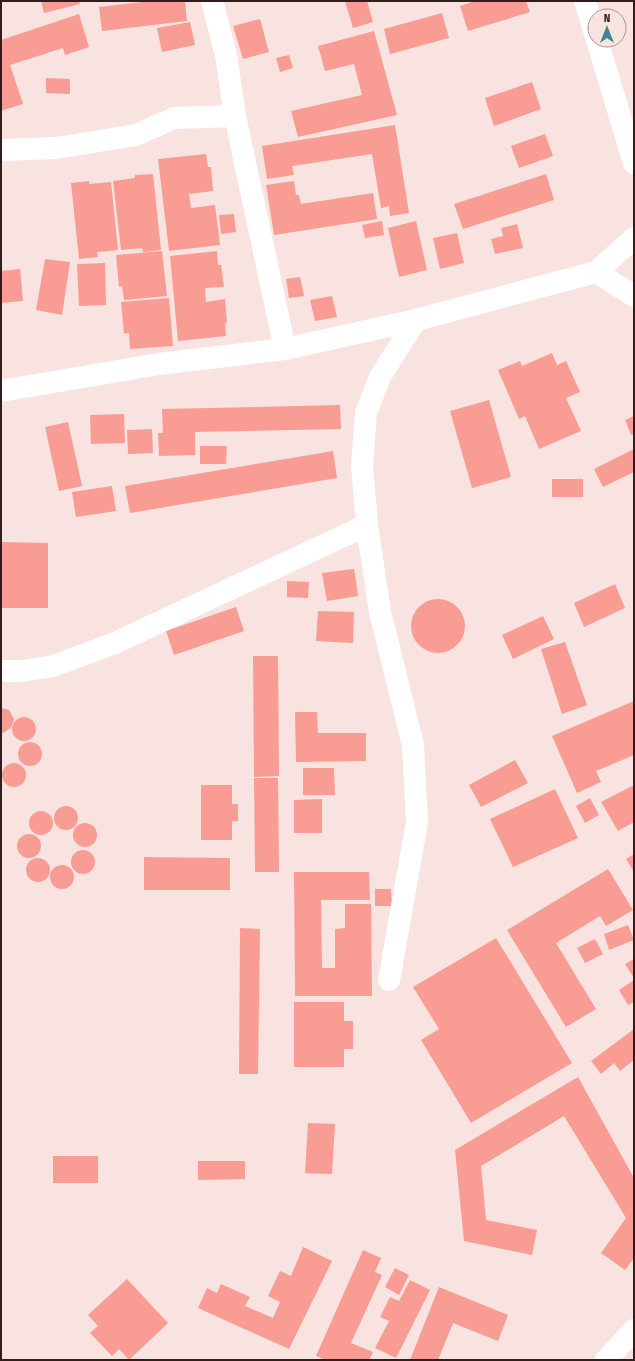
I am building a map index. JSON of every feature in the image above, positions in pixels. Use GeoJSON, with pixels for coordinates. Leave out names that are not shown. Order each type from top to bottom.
{"type":"FeatureCollection","features":[{"type":"Feature","properties":{"kind":"street"},"geometry":{"type":"LineString","coordinates":[[212,1],[226,54],[235,116],[285,349]]}},
{"type":"Feature","properties":{"kind":"street"},"geometry":{"type":"LineString","coordinates":[[599,48],[634,162]]}},
{"type":"Feature","properties":{"kind":"street"},"geometry":{"type":"LineString","coordinates":[[1,150],[56,148],[136,135],[174,118],[235,116]]}},
{"type":"Feature","properties":{"kind":"street"},"geometry":{"type":"LineString","coordinates":[[1,391],[159,364],[285,349],[416,320],[596,272],[634,238]]}},
{"type":"Feature","properties":{"kind":"street"},"geometry":{"type":"LineString","coordinates":[[596,272],[634,296]]}},
{"type":"Feature","properties":{"kind":"street"},"geometry":{"type":"LineString","coordinates":[[389,980],[417,822],[412,745],[380,612],[367,526],[362,466],[366,413],[380,376],[416,320]]}},
{"type":"Feature","properties":{"kind":"street"},"geometry":{"type":"LineString","coordinates":[[1,671],[21,671],[53,666],[116,643],[367,526]]}},
{"type":"Feature","properties":{"kind":"street"},"geometry":{"type":"LineString","coordinates":[[606,1360],[634,1330]]}},
{"type":"Feature","properties":{"kind":"building"},"geometry":{"type":"Polygon","coordinates":[[[41,1],[79,1],[80,4],[44,13],[41,1]]]}},
{"type":"Feature","properties":{"kind":"building"},"geometry":{"type":"Polygon","coordinates":[[[151,1],[185,1],[187,21],[102,31],[99,7],[151,1]]]}},
{"type":"Feature","properties":{"kind":"building"},"geometry":{"type":"Polygon","coordinates":[[[345,1],[367,1],[373,22],[353,28],[345,1]]]}},
{"type":"Feature","properties":{"kind":"building"},"geometry":{"type":"Polygon","coordinates":[[[475,1],[526,1],[530,12],[468,31],[460,6],[475,1]]]}},
{"type":"Feature","properties":{"kind":"building"},"geometry":{"type":"Polygon","coordinates":[[[442,13],[449,38],[390,54],[384,29],[442,13]]]}},
{"type":"Feature","properties":{"kind":"building"},"geometry":{"type":"Polygon","coordinates":[[[79,14],[89,47],[65,55],[63,48],[10,65],[23,104],[1,111],[1,40],[79,14]]]}},
{"type":"Feature","properties":{"kind":"building"},"geometry":{"type":"Polygon","coordinates":[[[260,19],[269,52],[243,59],[233,26],[260,19]]]}},
{"type":"Feature","properties":{"kind":"building"},"geometry":{"type":"Polygon","coordinates":[[[190,22],[195,45],[162,52],[157,28],[190,22]]]}},
{"type":"Feature","properties":{"kind":"building"},"geometry":{"type":"Polygon","coordinates":[[[374,31],[397,115],[298,137],[291,111],[362,95],[354,64],[325,71],[318,46],[374,31]]]}},
{"type":"Feature","properties":{"kind":"building"},"geometry":{"type":"Polygon","coordinates":[[[289,55],[293,68],[280,72],[276,58],[289,55]]]}},
{"type":"Feature","properties":{"kind":"building"},"geometry":{"type":"Polygon","coordinates":[[[46,78],[70,79],[70,94],[46,93],[46,78]]]}},
{"type":"Feature","properties":{"kind":"building"},"geometry":{"type":"Polygon","coordinates":[[[532,82],[541,109],[494,126],[485,98],[532,82]]]}},
{"type":"Feature","properties":{"kind":"building"},"geometry":{"type":"Polygon","coordinates":[[[395,125],[409,213],[390,216],[389,206],[381,208],[372,154],[292,166],[294,175],[267,179],[262,146],[395,125]]]}},
{"type":"Feature","properties":{"kind":"building"},"geometry":{"type":"Polygon","coordinates":[[[545,134],[553,156],[519,168],[511,146],[545,134]]]}},
{"type":"Feature","properties":{"kind":"building"},"geometry":{"type":"Polygon","coordinates":[[[206,154],[208,167],[211,167],[213,191],[189,194],[191,208],[215,205],[220,245],[169,251],[158,159],[206,154]]]}},
{"type":"Feature","properties":{"kind":"building"},"geometry":{"type":"Polygon","coordinates":[[[153,174],[161,250],[143,252],[142,248],[121,250],[113,181],[135,178],[135,175],[153,174]]]}},
{"type":"Feature","properties":{"kind":"building"},"geometry":{"type":"Polygon","coordinates":[[[546,174],[554,200],[463,229],[454,204],[546,174]]]}},
{"type":"Feature","properties":{"kind":"building"},"geometry":{"type":"Polygon","coordinates":[[[89,181],[89,184],[111,182],[118,250],[97,252],[98,257],[79,259],[71,183],[89,181]]]}},
{"type":"Feature","properties":{"kind":"building"},"geometry":{"type":"Polygon","coordinates":[[[294,181],[296,195],[299,195],[301,204],[373,193],[377,219],[274,235],[266,185],[294,181]]]}},
{"type":"Feature","properties":{"kind":"building"},"geometry":{"type":"Polygon","coordinates":[[[234,214],[236,232],[221,234],[219,215],[234,214]]]}},
{"type":"Feature","properties":{"kind":"building"},"geometry":{"type":"Polygon","coordinates":[[[382,221],[384,235],[365,238],[362,225],[382,221]]]}},
{"type":"Feature","properties":{"kind":"building"},"geometry":{"type":"Polygon","coordinates":[[[416,221],[427,270],[399,277],[388,228],[416,221]]]}},
{"type":"Feature","properties":{"kind":"building"},"geometry":{"type":"Polygon","coordinates":[[[517,224],[523,248],[495,254],[491,239],[503,236],[501,228],[517,224]]]}},
{"type":"Feature","properties":{"kind":"building"},"geometry":{"type":"Polygon","coordinates":[[[457,233],[464,263],[440,269],[433,238],[457,233]]]}},
{"type":"Feature","properties":{"kind":"building"},"geometry":{"type":"Polygon","coordinates":[[[162,251],[167,296],[124,300],[122,286],[119,287],[116,255],[162,251]]]}},
{"type":"Feature","properties":{"kind":"building"},"geometry":{"type":"Polygon","coordinates":[[[217,251],[218,265],[221,265],[224,287],[205,288],[206,302],[225,299],[227,323],[225,323],[226,336],[178,341],[170,256],[217,251]]]}},
{"type":"Feature","properties":{"kind":"building"},"geometry":{"type":"Polygon","coordinates":[[[45,259],[70,262],[62,315],[36,310],[45,259]]]}},
{"type":"Feature","properties":{"kind":"building"},"geometry":{"type":"Polygon","coordinates":[[[105,263],[106,305],[79,306],[77,264],[105,263]]]}},
{"type":"Feature","properties":{"kind":"building"},"geometry":{"type":"Polygon","coordinates":[[[20,269],[23,301],[1,303],[1,271],[20,269]]]}},
{"type":"Feature","properties":{"kind":"building"},"geometry":{"type":"Polygon","coordinates":[[[300,277],[304,296],[289,298],[286,279],[300,277]]]}},
{"type":"Feature","properties":{"kind":"building"},"geometry":{"type":"Polygon","coordinates":[[[332,296],[337,317],[315,321],[310,300],[332,296]]]}},
{"type":"Feature","properties":{"kind":"building"},"geometry":{"type":"Polygon","coordinates":[[[169,298],[173,346],[130,349],[129,333],[124,334],[121,302],[169,298]]]}},
{"type":"Feature","properties":{"kind":"building"},"geometry":{"type":"Polygon","coordinates":[[[552,353],[557,365],[566,361],[580,392],[566,398],[581,431],[539,449],[525,416],[519,419],[498,370],[520,361],[522,366],[552,353]]]}},
{"type":"Feature","properties":{"kind":"building"},"geometry":{"type":"Polygon","coordinates":[[[489,400],[511,477],[472,488],[450,411],[489,400]]]}},
{"type":"Feature","properties":{"kind":"building"},"geometry":{"type":"Polygon","coordinates":[[[340,405],[341,429],[195,432],[195,455],[159,456],[158,433],[163,433],[162,409],[340,405]]]}},
{"type":"Feature","properties":{"kind":"building"},"geometry":{"type":"Polygon","coordinates":[[[124,414],[125,443],[91,444],[90,415],[124,414]]]}},
{"type":"Feature","properties":{"kind":"building"},"geometry":{"type":"Polygon","coordinates":[[[634,416],[634,434],[631,435],[625,420],[634,416]]]}},
{"type":"Feature","properties":{"kind":"building"},"geometry":{"type":"Polygon","coordinates":[[[68,422],[82,486],[59,491],[45,427],[68,422]]]}},
{"type":"Feature","properties":{"kind":"building"},"geometry":{"type":"Polygon","coordinates":[[[152,429],[153,453],[128,454],[127,430],[152,429]]]}},
{"type":"Feature","properties":{"kind":"building"},"geometry":{"type":"Polygon","coordinates":[[[200,446],[227,446],[226,464],[200,464],[200,446]]]}},
{"type":"Feature","properties":{"kind":"building"},"geometry":{"type":"Polygon","coordinates":[[[634,449],[634,472],[603,487],[594,469],[634,449]]]}},
{"type":"Feature","properties":{"kind":"building"},"geometry":{"type":"Polygon","coordinates":[[[333,451],[337,478],[130,513],[125,486],[333,451]]]}},
{"type":"Feature","properties":{"kind":"building"},"geometry":{"type":"Polygon","coordinates":[[[552,479],[583,479],[583,497],[552,497],[552,479]]]}},
{"type":"Feature","properties":{"kind":"building"},"geometry":{"type":"Polygon","coordinates":[[[112,486],[116,511],[76,517],[72,492],[112,486]]]}},
{"type":"Feature","properties":{"kind":"building"},"geometry":{"type":"Polygon","coordinates":[[[1,542],[48,543],[48,608],[1,608],[1,542]]]}},
{"type":"Feature","properties":{"kind":"building"},"geometry":{"type":"Polygon","coordinates":[[[354,569],[358,596],[327,601],[322,573],[354,569]]]}},
{"type":"Feature","properties":{"kind":"building"},"geometry":{"type":"Polygon","coordinates":[[[287,581],[309,582],[308,598],[287,597],[287,581]]]}},
{"type":"Feature","properties":{"kind":"building"},"geometry":{"type":"Polygon","coordinates":[[[615,584],[625,608],[584,627],[574,603],[615,584]]]}},
{"type":"Feature","properties":{"kind":"building"},"geometry":{"type":"Polygon","coordinates":[[[433,599],[443,599],[453,603],[461,611],[465,621],[465,631],[461,641],[453,649],[443,653],[433,653],[423,649],[415,641],[411,631],[411,621],[415,611],[423,603],[433,599]]]}},
{"type":"Feature","properties":{"kind":"building"},"geometry":{"type":"Polygon","coordinates":[[[236,607],[244,631],[174,655],[166,631],[236,607]]]}},
{"type":"Feature","properties":{"kind":"building"},"geometry":{"type":"Polygon","coordinates":[[[318,611],[354,612],[353,643],[316,641],[318,611]]]}},
{"type":"Feature","properties":{"kind":"building"},"geometry":{"type":"Polygon","coordinates":[[[543,616],[554,639],[513,659],[502,635],[543,616]]]}},
{"type":"Feature","properties":{"kind":"building"},"geometry":{"type":"Polygon","coordinates":[[[565,642],[587,705],[562,714],[541,649],[565,642]]]}},
{"type":"Feature","properties":{"kind":"building"},"geometry":{"type":"Polygon","coordinates":[[[253,656],[278,656],[279,776],[254,777],[253,656]]]}},
{"type":"Feature","properties":{"kind":"building"},"geometry":{"type":"Polygon","coordinates":[[[634,701],[634,755],[596,771],[601,782],[577,793],[552,736],[634,701]]]}},
{"type":"Feature","properties":{"kind":"building"},"geometry":{"type":"Polygon","coordinates":[[[1,708],[9,710],[14,719],[11,728],[3,733],[1,732],[1,708]]]}},
{"type":"Feature","properties":{"kind":"building"},"geometry":{"type":"Polygon","coordinates":[[[295,712],[317,712],[318,733],[366,733],[366,761],[296,762],[295,712]]]}},
{"type":"Feature","properties":{"kind":"building"},"geometry":{"type":"Polygon","coordinates":[[[24,717],[33,720],[36,729],[33,738],[24,741],[15,738],[12,729],[15,720],[24,717]]]}},
{"type":"Feature","properties":{"kind":"building"},"geometry":{"type":"Polygon","coordinates":[[[30,742],[39,745],[42,754],[39,763],[30,766],[21,763],[18,754],[21,745],[30,742]]]}},
{"type":"Feature","properties":{"kind":"building"},"geometry":{"type":"Polygon","coordinates":[[[515,760],[528,783],[481,807],[469,785],[515,760]]]}},
{"type":"Feature","properties":{"kind":"building"},"geometry":{"type":"Polygon","coordinates":[[[14,763],[23,766],[26,775],[23,784],[14,787],[5,784],[2,775],[5,766],[14,763]]]}},
{"type":"Feature","properties":{"kind":"building"},"geometry":{"type":"Polygon","coordinates":[[[303,768],[334,768],[335,795],[303,795],[303,768]]]}},
{"type":"Feature","properties":{"kind":"building"},"geometry":{"type":"Polygon","coordinates":[[[254,778],[278,778],[279,872],[255,872],[254,778]]]}},
{"type":"Feature","properties":{"kind":"building"},"geometry":{"type":"Polygon","coordinates":[[[201,785],[232,785],[232,804],[238,804],[238,821],[232,821],[232,840],[201,840],[201,785]]]}},
{"type":"Feature","properties":{"kind":"building"},"geometry":{"type":"Polygon","coordinates":[[[634,785],[634,822],[618,831],[601,802],[634,785]]]}},
{"type":"Feature","properties":{"kind":"building"},"geometry":{"type":"Polygon","coordinates":[[[555,789],[578,838],[513,867],[490,819],[555,789]]]}},
{"type":"Feature","properties":{"kind":"building"},"geometry":{"type":"Polygon","coordinates":[[[590,798],[599,815],[585,823],[576,806],[590,798]]]}},
{"type":"Feature","properties":{"kind":"building"},"geometry":{"type":"Polygon","coordinates":[[[322,799],[322,833],[294,833],[294,800],[322,799]]]}},
{"type":"Feature","properties":{"kind":"building"},"geometry":{"type":"Polygon","coordinates":[[[66,806],[75,809],[78,818],[75,827],[66,830],[57,827],[54,818],[57,809],[66,806]]]}},
{"type":"Feature","properties":{"kind":"building"},"geometry":{"type":"Polygon","coordinates":[[[41,811],[50,814],[53,823],[50,832],[41,835],[32,832],[29,823],[32,814],[41,811]]]}},
{"type":"Feature","properties":{"kind":"building"},"geometry":{"type":"Polygon","coordinates":[[[85,823],[94,826],[97,835],[94,844],[85,847],[76,844],[73,835],[76,826],[85,823]]]}},
{"type":"Feature","properties":{"kind":"building"},"geometry":{"type":"Polygon","coordinates":[[[29,834],[38,837],[41,846],[38,855],[29,858],[20,855],[17,846],[20,837],[29,834]]]}},
{"type":"Feature","properties":{"kind":"building"},"geometry":{"type":"Polygon","coordinates":[[[83,850],[92,853],[95,862],[92,871],[83,874],[74,871],[71,862],[74,853],[83,850]]]}},
{"type":"Feature","properties":{"kind":"building"},"geometry":{"type":"Polygon","coordinates":[[[634,854],[634,872],[626,859],[634,854]]]}},
{"type":"Feature","properties":{"kind":"building"},"geometry":{"type":"Polygon","coordinates":[[[144,857],[230,858],[230,890],[144,890],[144,857]]]}},
{"type":"Feature","properties":{"kind":"building"},"geometry":{"type":"Polygon","coordinates":[[[38,858],[47,861],[50,870],[47,879],[38,882],[29,879],[26,870],[29,861],[38,858]]]}},
{"type":"Feature","properties":{"kind":"building"},"geometry":{"type":"Polygon","coordinates":[[[62,865],[71,868],[74,877],[71,886],[62,889],[53,886],[50,877],[53,868],[62,865]]]}},
{"type":"Feature","properties":{"kind":"building"},"geometry":{"type":"Polygon","coordinates":[[[608,869],[633,910],[606,926],[600,916],[556,943],[596,1009],[566,1027],[507,930],[608,869]]]}},
{"type":"Feature","properties":{"kind":"building"},"geometry":{"type":"Polygon","coordinates":[[[294,872],[369,872],[370,900],[321,900],[322,968],[335,968],[335,929],[345,928],[345,904],[371,904],[372,996],[295,996],[294,872]]]}},
{"type":"Feature","properties":{"kind":"building"},"geometry":{"type":"Polygon","coordinates":[[[375,889],[391,889],[392,906],[375,906],[375,889]]]}},
{"type":"Feature","properties":{"kind":"building"},"geometry":{"type":"Polygon","coordinates":[[[628,925],[634,940],[609,950],[604,934],[628,925]]]}},
{"type":"Feature","properties":{"kind":"building"},"geometry":{"type":"Polygon","coordinates":[[[240,928],[260,929],[258,1074],[239,1074],[240,928]]]}},
{"type":"Feature","properties":{"kind":"building"},"geometry":{"type":"Polygon","coordinates":[[[496,938],[572,1063],[471,1123],[421,1040],[439,1029],[413,987],[496,938]]]}},
{"type":"Feature","properties":{"kind":"building"},"geometry":{"type":"Polygon","coordinates":[[[595,939],[603,954],[585,963],[577,948],[595,939]]]}},
{"type":"Feature","properties":{"kind":"building"},"geometry":{"type":"Polygon","coordinates":[[[634,959],[634,978],[625,964],[634,959]]]}},
{"type":"Feature","properties":{"kind":"building"},"geometry":{"type":"Polygon","coordinates":[[[634,980],[634,1002],[628,1005],[619,990],[634,980]]]}},
{"type":"Feature","properties":{"kind":"building"},"geometry":{"type":"Polygon","coordinates":[[[294,1002],[344,1002],[344,1021],[353,1021],[353,1049],[344,1049],[344,1067],[294,1067],[294,1002]]]}},
{"type":"Feature","properties":{"kind":"building"},"geometry":{"type":"Polygon","coordinates":[[[634,1029],[634,1060],[620,1071],[614,1063],[601,1074],[591,1061],[634,1029]]]}},
{"type":"Feature","properties":{"kind":"building"},"geometry":{"type":"Polygon","coordinates":[[[578,1077],[634,1178],[634,1258],[625,1270],[601,1253],[626,1218],[564,1116],[481,1166],[486,1220],[537,1230],[532,1255],[464,1241],[455,1150],[578,1077]]]}},
{"type":"Feature","properties":{"kind":"building"},"geometry":{"type":"Polygon","coordinates":[[[308,1123],[335,1124],[332,1174],[305,1173],[308,1123]]]}},
{"type":"Feature","properties":{"kind":"building"},"geometry":{"type":"Polygon","coordinates":[[[53,1156],[98,1156],[98,1183],[53,1183],[53,1156]]]}},
{"type":"Feature","properties":{"kind":"building"},"geometry":{"type":"Polygon","coordinates":[[[198,1161],[245,1161],[245,1179],[198,1180],[198,1161]]]}},
{"type":"Feature","properties":{"kind":"building"},"geometry":{"type":"Polygon","coordinates":[[[303,1247],[332,1261],[289,1349],[198,1308],[207,1288],[217,1293],[221,1284],[250,1297],[245,1306],[273,1318],[280,1302],[268,1296],[280,1271],[291,1276],[303,1247]]]}},
{"type":"Feature","properties":{"kind":"building"},"geometry":{"type":"Polygon","coordinates":[[[363,1250],[381,1258],[375,1272],[382,1275],[351,1343],[373,1352],[369,1360],[325,1360],[316,1356],[363,1250]]]}},
{"type":"Feature","properties":{"kind":"building"},"geometry":{"type":"Polygon","coordinates":[[[395,1268],[409,1275],[399,1295],[385,1287],[395,1268]]]}},
{"type":"Feature","properties":{"kind":"building"},"geometry":{"type":"Polygon","coordinates":[[[127,1279],[168,1323],[129,1360],[119,1349],[112,1356],[90,1333],[98,1326],[88,1315],[127,1279]]]}},
{"type":"Feature","properties":{"kind":"building"},"geometry":{"type":"Polygon","coordinates":[[[410,1280],[430,1290],[396,1358],[375,1348],[389,1321],[380,1317],[390,1297],[399,1301],[410,1280]]]}},
{"type":"Feature","properties":{"kind":"building"},"geometry":{"type":"Polygon","coordinates":[[[439,1287],[508,1315],[498,1341],[453,1323],[438,1360],[410,1360],[439,1287]]]}}]}
